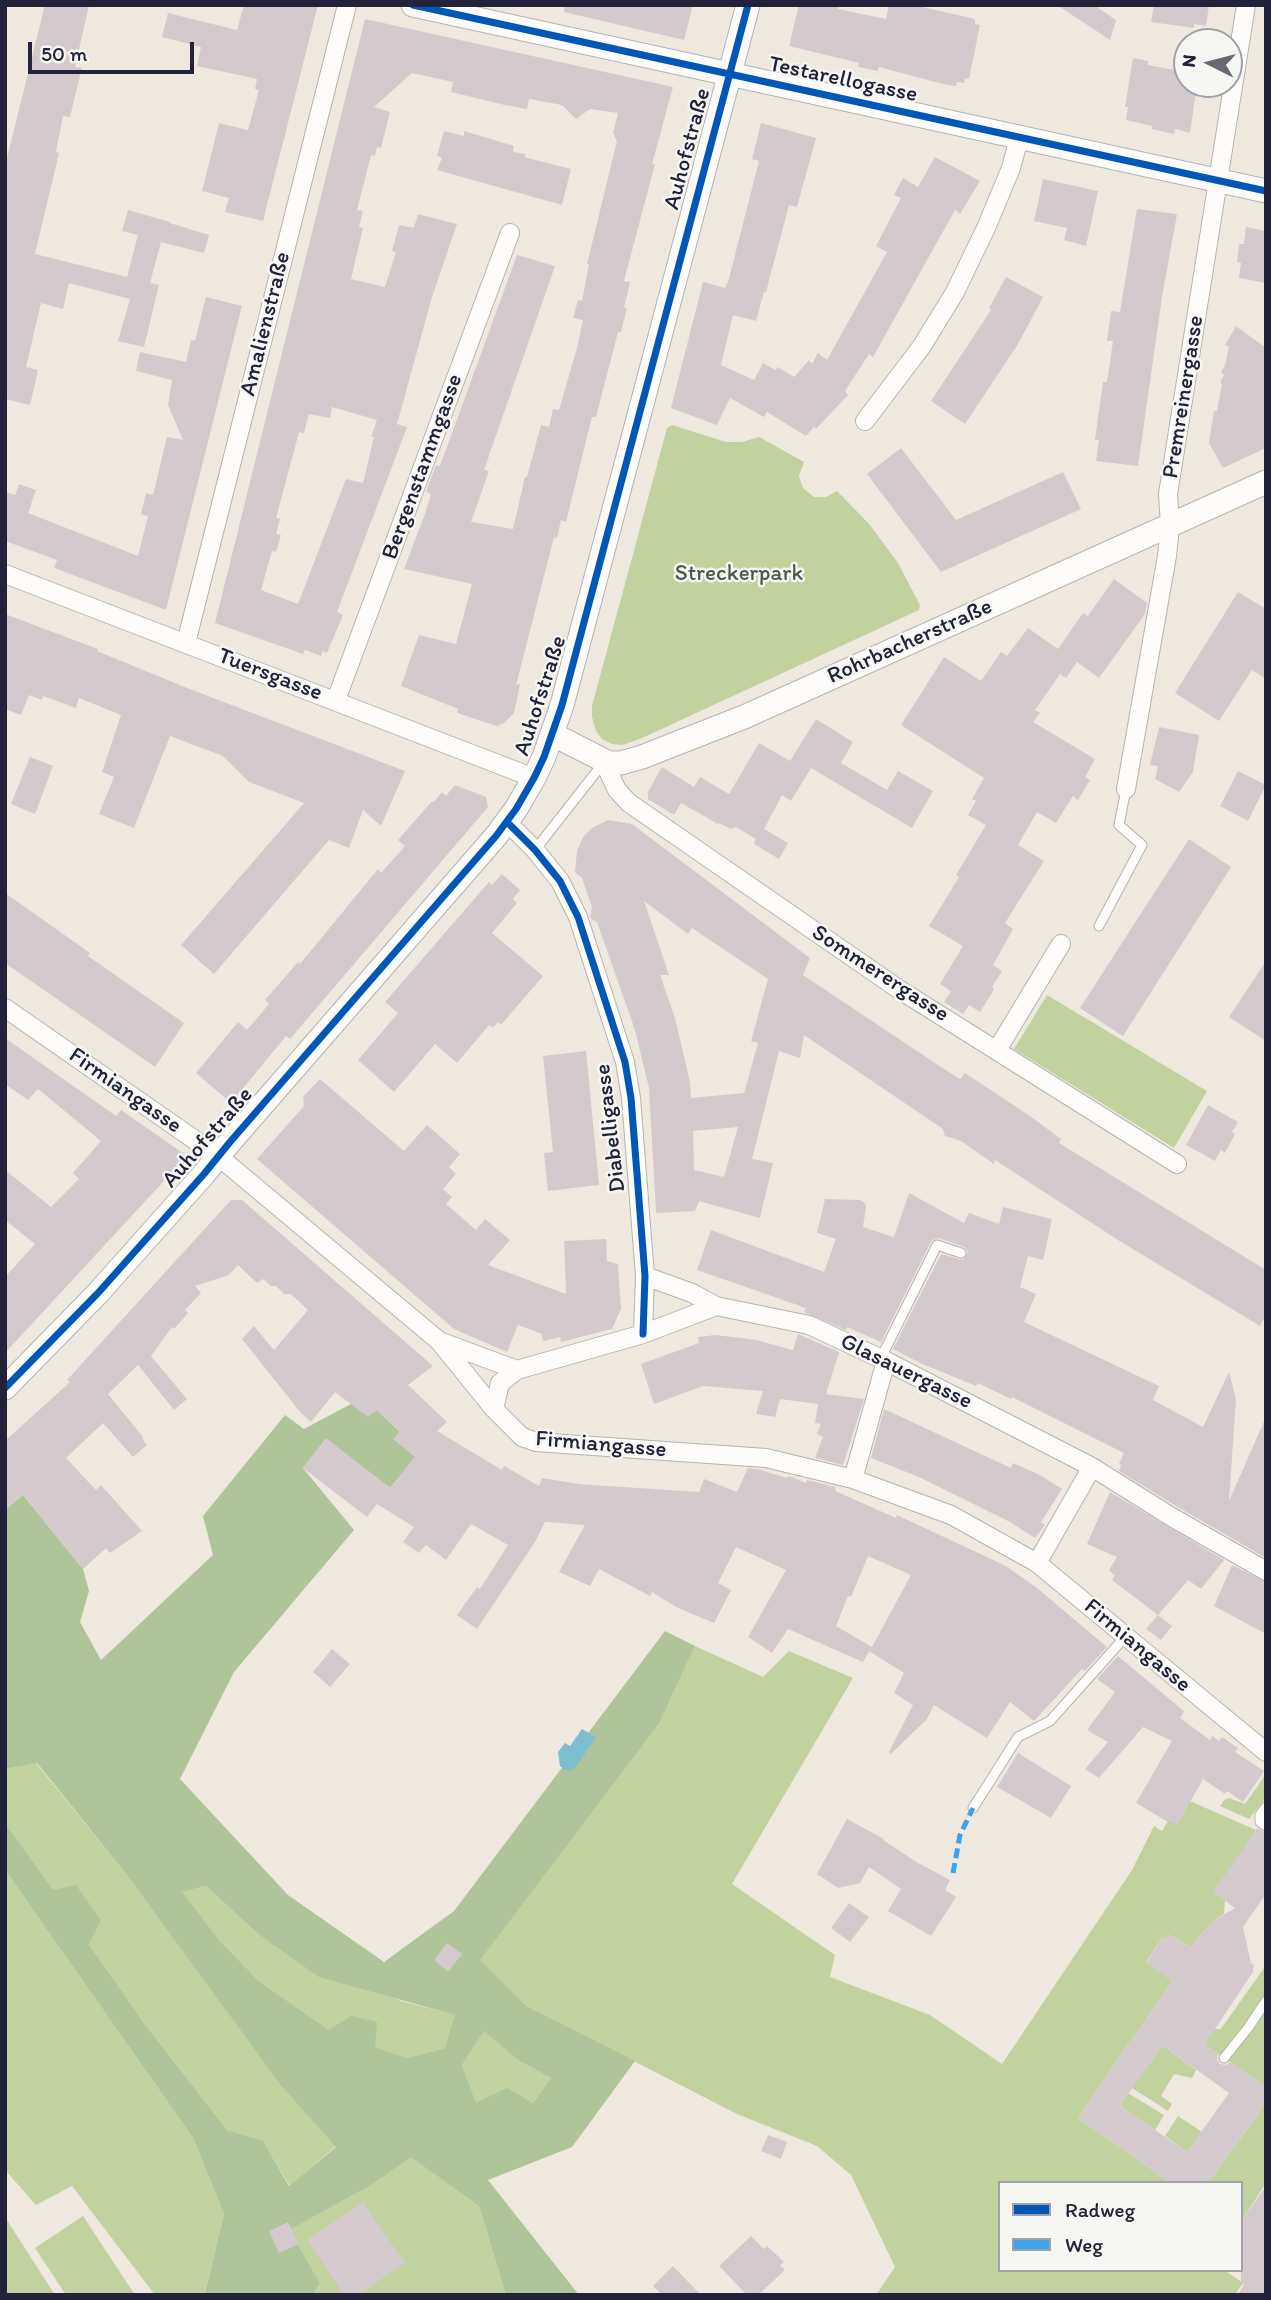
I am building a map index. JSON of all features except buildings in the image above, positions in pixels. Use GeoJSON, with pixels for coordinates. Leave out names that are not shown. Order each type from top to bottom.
{"type":"FeatureCollection","features":[{"type":"Feature","properties":{"kind":"street","name":"Amalienstraße"},"geometry":{"type":"LineString","coordinates":[[186,643],[346,5]]}},
{"type":"Feature","properties":{"kind":"street","name":"Testarellogasse"},"geometry":{"type":"LineString","coordinates":[[413,5],[1266,191]]}},
{"type":"Feature","properties":{"kind":"street","name":"Auhofstraße"},"geometry":{"type":"LineString","coordinates":[[5,1388],[98,1293],[218,1156],[507,821],[534,778],[552,734],[570,672],[748,5]]}},
{"type":"Feature","properties":{"kind":"street","name":"Premreinergasse"},"geometry":{"type":"LineString","coordinates":[[1126,789],[1167,556],[1170,526],[1168,494],[1246,5]]}},
{"type":"Feature","properties":{"kind":"street"},"geometry":{"type":"LineString","coordinates":[[865,421],[922,346],[955,292],[1011,168],[1019,138]]}},
{"type":"Feature","properties":{"kind":"street","name":"Bergenstammgasse"},"geometry":{"type":"LineString","coordinates":[[336,701],[510,233]]}},
{"type":"Feature","properties":{"kind":"street","name":"Rohrbacherstraße"},"geometry":{"type":"LineString","coordinates":[[604,762],[629,761],[705,734],[1266,482]]}},
{"type":"Feature","properties":{"kind":"street","name":"Tuersgasse"},"geometry":{"type":"LineString","coordinates":[[5,573],[534,778]]}},
{"type":"Feature","properties":{"kind":"street"},"geometry":{"type":"LineString","coordinates":[[552,734],[604,762]]}},
{"type":"Feature","properties":{"kind":"street","name":"Sommerergasse"},"geometry":{"type":"LineString","coordinates":[[604,762],[617,790],[629,803],[900,989],[1177,1164]]}},
{"type":"Feature","properties":{"kind":"street","name":"Diabelligasse"},"geometry":{"type":"LineString","coordinates":[[507,821],[560,881],[578,917],[625,1062],[631,1098],[646,1276],[643,1334]]}},
{"type":"Feature","properties":{"kind":"street"},"geometry":{"type":"LineString","coordinates":[[997,1050],[1061,944]]}},
{"type":"Feature","properties":{"kind":"street","name":"Firmiangasse"},"geometry":{"type":"LineString","coordinates":[[5,1008],[218,1156],[439,1341],[494,1409],[522,1437],[537,1442],[766,1458],[853,1479],[951,1515],[1037,1563],[1266,1752]]}},
{"type":"Feature","properties":{"kind":"street"},"geometry":{"type":"LineString","coordinates":[[646,1276],[692,1293],[716,1306]]}},
{"type":"Feature","properties":{"kind":"street"},"geometry":{"type":"LineString","coordinates":[[494,1409],[500,1383],[517,1370],[643,1334],[716,1306]]}},
{"type":"Feature","properties":{"kind":"street","name":"Glasauergasse"},"geometry":{"type":"LineString","coordinates":[[716,1306],[809,1325],[884,1359],[1092,1467],[1266,1572]]}},
{"type":"Feature","properties":{"kind":"street"},"geometry":{"type":"LineString","coordinates":[[439,1341],[517,1370]]}},
{"type":"Feature","properties":{"kind":"street"},"geometry":{"type":"LineString","coordinates":[[853,1479],[884,1359]]}},
{"type":"Feature","properties":{"kind":"street"},"geometry":{"type":"LineString","coordinates":[[1037,1563],[1092,1467]]}},
{"type":"Feature","properties":{"kind":"lane"},"geometry":{"type":"LineString","coordinates":[[535,850],[604,762]]}},
{"type":"Feature","properties":{"kind":"lane"},"geometry":{"type":"LineString","coordinates":[[1099,926],[1142,845],[1119,825],[1126,789]]}},
{"type":"Feature","properties":{"kind":"lane"},"geometry":{"type":"LineString","coordinates":[[884,1359],[937,1245],[961,1253]]}},
{"type":"Feature","properties":{"kind":"lane"},"geometry":{"type":"LineString","coordinates":[[972,1808],[1018,1737],[1050,1721],[1125,1637]]}},
{"type":"Feature","properties":{"kind":"lane"},"geometry":{"type":"LineString","coordinates":[[1266,1807],[1260,1815],[1260,1822],[1266,1826]]}},
{"type":"Feature","properties":{"kind":"lane"},"geometry":{"type":"LineString","coordinates":[[1224,2058],[1266,2001]]}},
{"type":"Feature","properties":{"kind":"green space","name":"Streckerpark"},"geometry":{"type":"Polygon","coordinates":[[[672,425],[726,442],[742,442],[759,437],[804,462],[799,476],[803,488],[814,497],[826,497],[837,491],[870,525],[898,563],[920,605],[919,610],[642,738],[623,745],[612,744],[602,739],[596,731],[592,706],[667,428],[672,425]]]}},
{"type":"Feature","properties":{"kind":"green space"},"geometry":{"type":"Polygon","coordinates":[[[1047,995],[1207,1091],[1174,1148],[1014,1049],[1047,995]]]}},
{"type":"Feature","properties":{"kind":"green space"},"geometry":{"type":"Polygon","coordinates":[[[351,1404],[377,1410],[400,1432],[394,1439],[403,1447],[411,1440],[422,1449],[390,1488],[326,1439],[303,1468],[354,1530],[234,1672],[180,1779],[288,1895],[384,1962],[454,1911],[665,1631],[695,1646],[659,1724],[480,1960],[526,2006],[635,2061],[572,2147],[488,2180],[579,2295],[506,2295],[479,2206],[411,2157],[369,2186],[289,2230],[320,2283],[313,2295],[215,2295],[205,2292],[224,2214],[193,2138],[5,1870],[5,1823],[53,1890],[76,1885],[101,1920],[89,1944],[144,2023],[227,2130],[263,2141],[289,2186],[336,2147],[280,2084],[126,1874],[37,1763],[5,1769],[5,1510],[23,1495],[83,1569],[89,1591],[80,1622],[101,1660],[213,1555],[203,1516],[285,1415],[304,1429],[351,1404]],[[206,1886],[182,1892],[220,1941],[259,1981],[328,2030],[351,2016],[377,2022],[375,2047],[407,2058],[445,2048],[455,2015],[319,1977],[257,1933],[206,1886]],[[484,2031],[462,2065],[476,2103],[507,2088],[533,2103],[551,2078],[519,2061],[484,2031]]]}},
{"type":"Feature","properties":{"kind":"green space"},"geometry":{"type":"Polygon","coordinates":[[[695,1646],[763,1677],[789,1651],[853,1678],[732,1884],[835,1955],[830,1977],[930,2015],[1002,2064],[1132,1870],[1154,1826],[1162,1831],[1169,1820],[1177,1824],[1190,1801],[1256,1830],[1225,1901],[1224,1914],[1212,1922],[1191,1947],[1169,1935],[1166,1939],[1163,1937],[1146,1962],[1172,1981],[1078,2118],[1168,2181],[998,2181],[998,2272],[1227,2272],[1243,2283],[1235,2295],[876,2295],[895,2267],[851,2175],[817,2146],[737,2114],[526,2006],[479,1960],[659,1724],[695,1646]]]}},
{"type":"Feature","properties":{"kind":"green space"},"geometry":{"type":"Polygon","coordinates":[[[36,1763],[126,1874],[280,2083],[336,2146],[290,2186],[263,2142],[227,2130],[144,2023],[5,1823],[5,1769],[36,1763]]]}},
{"type":"Feature","properties":{"kind":"green space"},"geometry":{"type":"Polygon","coordinates":[[[1264,1777],[1266,1798],[1249,1819],[1220,1806],[1229,1798],[1245,1804],[1264,1777]]]}},
{"type":"Feature","properties":{"kind":"green space"},"geometry":{"type":"Polygon","coordinates":[[[5,1870],[193,2138],[224,2214],[205,2291],[215,2295],[155,2295],[72,2186],[36,2205],[5,2170],[5,1870]]]}},
{"type":"Feature","properties":{"kind":"green space"},"geometry":{"type":"Polygon","coordinates":[[[206,1886],[257,1933],[401,2001],[456,2015],[445,2048],[407,2058],[374,2047],[376,2022],[328,2031],[259,1981],[220,1941],[181,1892],[206,1886]]]}},
{"type":"Feature","properties":{"kind":"green space"},"geometry":{"type":"Polygon","coordinates":[[[1266,1965],[1266,2087],[1187,2032],[1198,2017],[1215,2029],[1221,2029],[1266,1965]]]}},
{"type":"Feature","properties":{"kind":"green space"},"geometry":{"type":"Polygon","coordinates":[[[484,2030],[519,2061],[551,2078],[533,2103],[476,2104],[462,2065],[484,2030]]]}},
{"type":"Feature","properties":{"kind":"green space"},"geometry":{"type":"Polygon","coordinates":[[[1162,2045],[1196,2070],[1192,2078],[1174,2074],[1161,2096],[1172,2104],[1168,2111],[1132,2088],[1162,2045]]]}},
{"type":"Feature","properties":{"kind":"green space"},"geometry":{"type":"Polygon","coordinates":[[[1128,2093],[1164,2115],[1155,2130],[1120,2106],[1128,2093]]]}},
{"type":"Feature","properties":{"kind":"green space"},"geometry":{"type":"Polygon","coordinates":[[[1266,2103],[1266,2183],[1243,2219],[1243,2181],[1209,2181],[1266,2103]]]}},
{"type":"Feature","properties":{"kind":"green space"},"geometry":{"type":"Polygon","coordinates":[[[1178,2116],[1202,2132],[1187,2152],[1165,2136],[1178,2116]]]}},
{"type":"Feature","properties":{"kind":"green space"},"geometry":{"type":"Polygon","coordinates":[[[411,2156],[479,2206],[506,2295],[313,2295],[320,2283],[288,2230],[368,2186],[411,2156]]]}},
{"type":"Feature","properties":{"kind":"green space"},"geometry":{"type":"Polygon","coordinates":[[[83,2216],[135,2295],[66,2295],[35,2248],[83,2216]]]}},
{"type":"Feature","properties":{"kind":"green space"},"geometry":{"type":"Polygon","coordinates":[[[5,2217],[55,2295],[5,2295],[5,2217]]]}},
{"type":"Feature","properties":{"kind":"water"},"geometry":{"type":"Polygon","coordinates":[[[582,1729],[596,1737],[575,1768],[565,1770],[560,1766],[558,1752],[565,1743],[570,1746],[582,1729]]]}},
{"type":"Feature","properties":{"kind":"marked path"},"geometry":{"type":"LineString","coordinates":[[953,1873],[960,1835],[973,1808]]}},
{"type":"Feature","properties":{"kind":"cycle path"},"geometry":{"type":"LineString","coordinates":[[413,5],[1266,191]]}},
{"type":"Feature","properties":{"kind":"cycle path"},"geometry":{"type":"LineString","coordinates":[[5,1388],[98,1293],[204,1174],[496,836],[534,778],[562,705],[748,5]]}},
{"type":"Feature","properties":{"kind":"cycle path"},"geometry":{"type":"LineString","coordinates":[[507,822],[535,850],[560,881],[578,917],[625,1062],[631,1098],[645,1276],[643,1334]]}}]}
